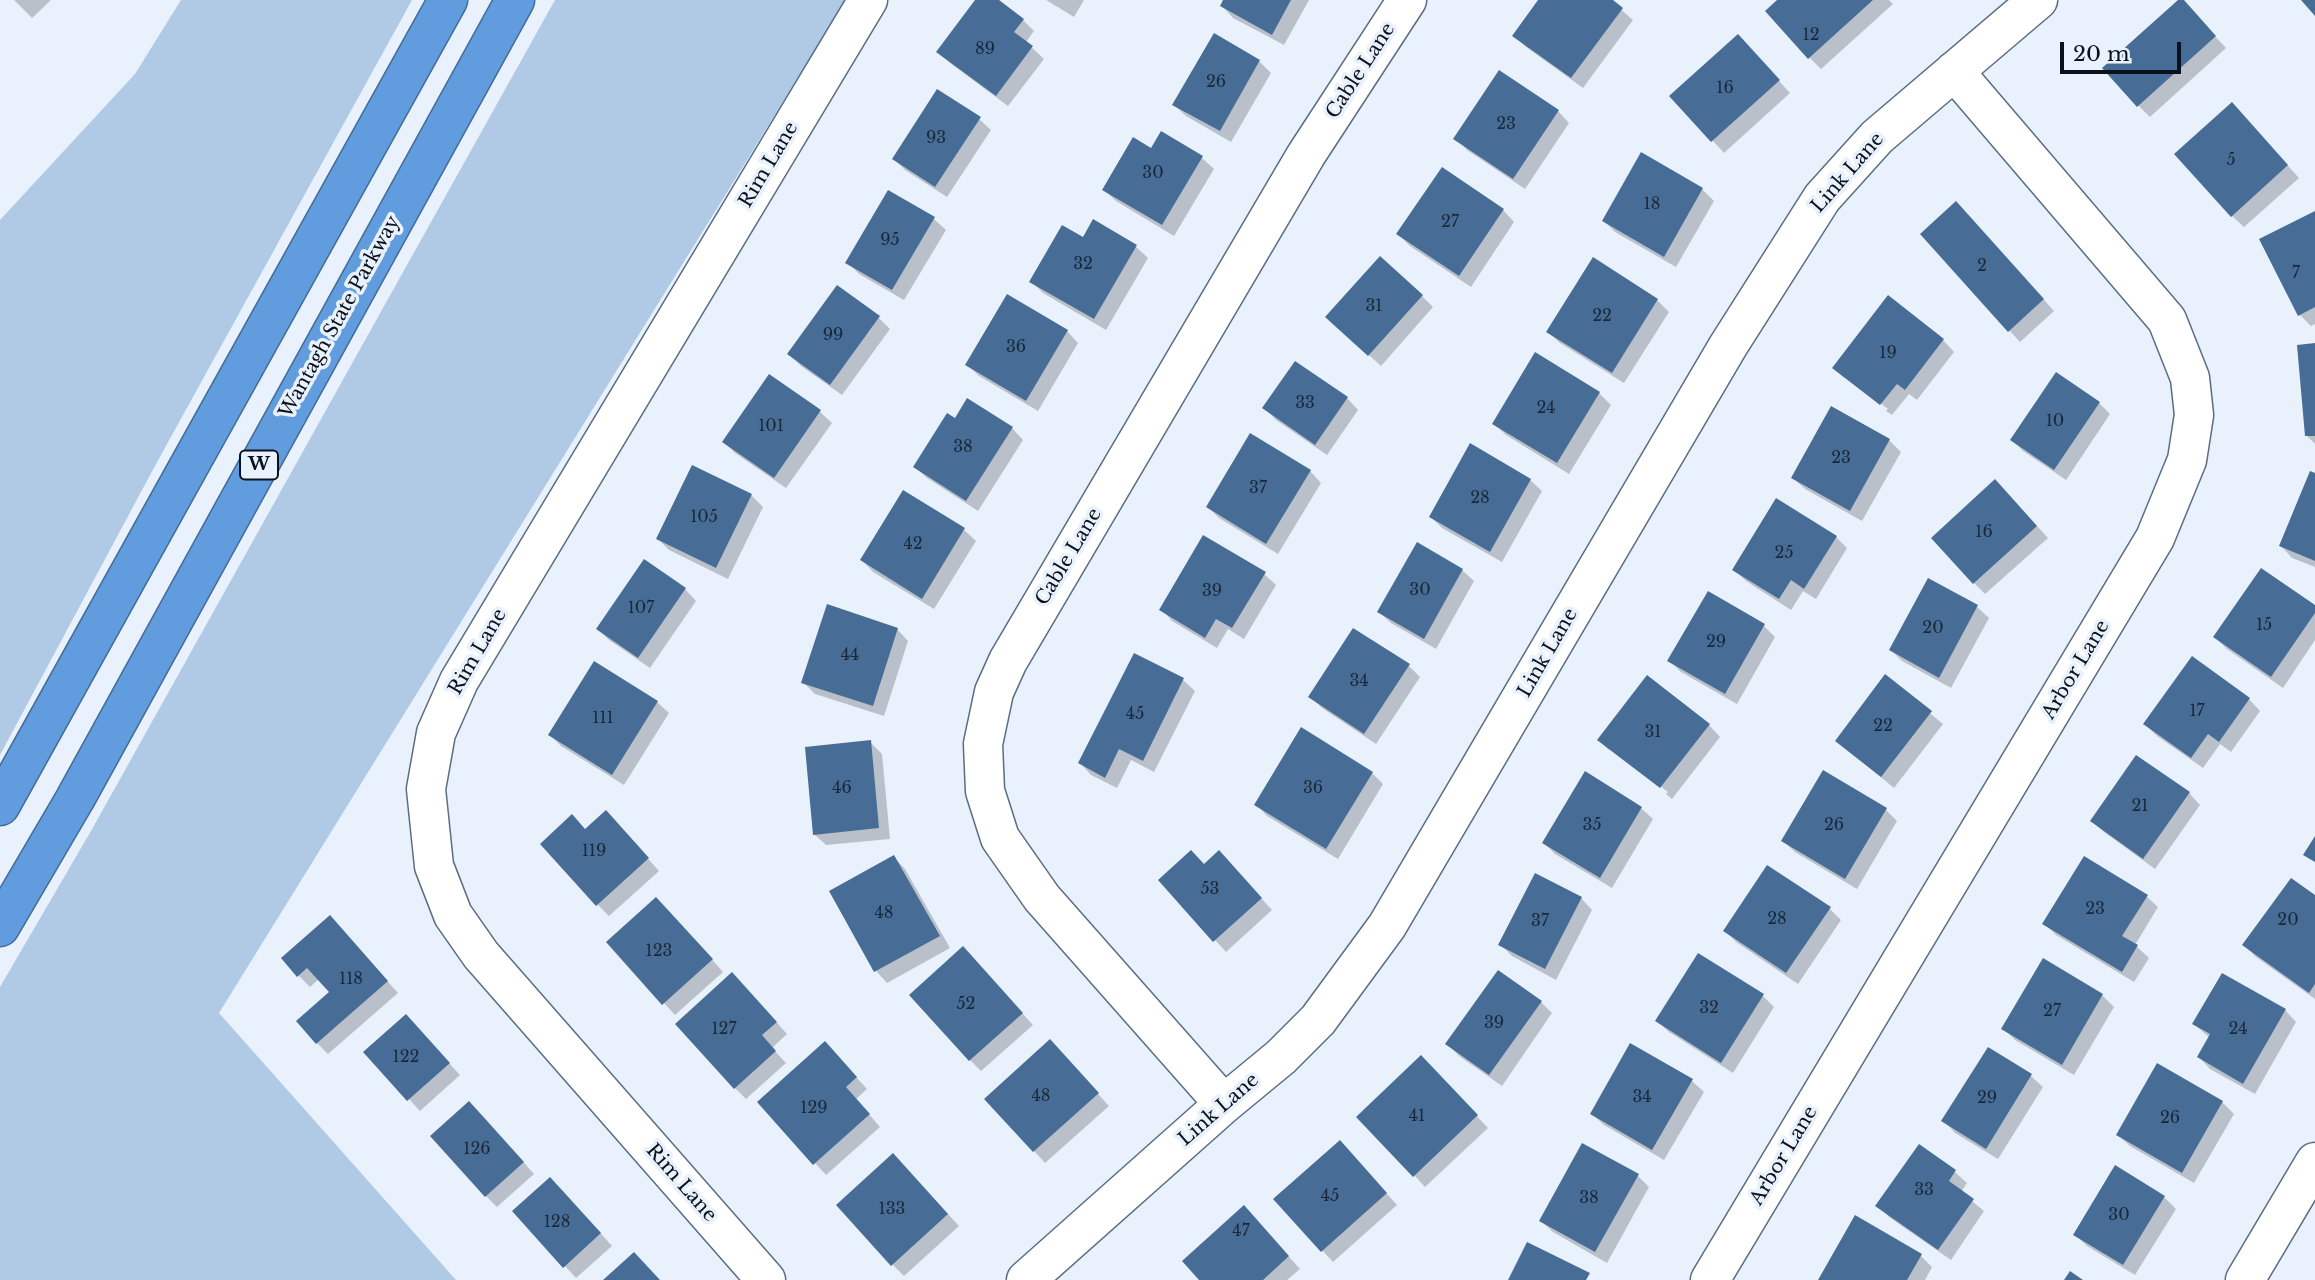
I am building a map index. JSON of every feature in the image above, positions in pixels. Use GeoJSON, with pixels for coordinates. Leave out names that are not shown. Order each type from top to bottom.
{"type":"FeatureCollection","features":[{"type":"Feature","properties":{"kind":"highway"},"geometry":{"type":"LineString","coordinates":[[0,806],[448,0]]}},
{"type":"Feature","properties":{"kind":"highway","name":"Wantagh State Parkway"},"geometry":{"type":"LineString","coordinates":[[0,927],[96,762],[515,0]]}},
{"type":"Feature","properties":{"kind":"street","name":"Rim Lane"},"geometry":{"type":"LineString","coordinates":[[766,1280],[481,955],[453,915],[434,866],[426,789],[436,733],[459,681],[868,0]]}},
{"type":"Feature","properties":{"kind":"street","name":"Cable Lane"},"geometry":{"type":"LineString","coordinates":[[1224,1104],[1042,898],[1000,838],[985,791],[983,744],[994,692],[1008,661],[1306,155],[1406,0]]}},
{"type":"Feature","properties":{"kind":"street","name":"Link Lane"},"geometry":{"type":"LineString","coordinates":[[1026,1280],[1224,1104],[1282,1057],[1318,1020],[1387,926],[1728,346],[1822,198],[1877,137],[2038,0]]}},
{"type":"Feature","properties":{"kind":"street","name":"Arbor Lane"},"geometry":{"type":"LineString","coordinates":[[1710,1280],[2155,538],[2187,460],[2194,415],[2190,378],[2167,320],[1954,71]]}},
{"type":"Feature","properties":{"kind":"street"},"geometry":{"type":"LineString","coordinates":[[2245,1280],[2315,1162]]}},
{"type":"Feature","properties":{"kind":"shaded area"},"geometry":{"type":"Polygon","coordinates":[[[181,0],[412,0],[156,464],[0,755],[0,220],[135,74],[181,0]]]}},
{"type":"Feature","properties":{"kind":"shaded area"},"geometry":{"type":"Polygon","coordinates":[[[555,0],[846,0],[219,1013],[456,1280],[0,1280],[0,987],[91,831],[555,0]]]}},
{"type":"Feature","properties":{"kind":"building"},"geometry":{"type":"Polygon","coordinates":[[[975,0],[999,0],[1024,19],[1014,32],[1033,46],[996,96],[936,52],[975,0]]]}},
{"type":"Feature","properties":{"kind":"building"},"geometry":{"type":"Polygon","coordinates":[[[1223,0],[1291,0],[1272,35],[1220,6],[1223,0]]]}},
{"type":"Feature","properties":{"kind":"building"},"geometry":{"type":"Polygon","coordinates":[[[1538,0],[1613,0],[1623,8],[1571,78],[1512,36],[1538,0]]]}},
{"type":"Feature","properties":{"kind":"building"},"geometry":{"type":"Polygon","coordinates":[[[1777,0],[1873,0],[1808,59],[1765,11],[1777,0]]]}},
{"type":"Feature","properties":{"kind":"building"},"geometry":{"type":"Polygon","coordinates":[[[2178,0],[2184,0],[2216,36],[2137,107],[2102,68],[2178,0]]]}},
{"type":"Feature","properties":{"kind":"building"},"geometry":{"type":"Polygon","coordinates":[[[2301,0],[2315,0],[2315,16],[2301,0]]]}},
{"type":"Feature","properties":{"kind":"building"},"geometry":{"type":"Polygon","coordinates":[[[1214,33],[1260,60],[1220,131],[1172,105],[1214,33]]]}},
{"type":"Feature","properties":{"kind":"building"},"geometry":{"type":"Polygon","coordinates":[[[1738,34],[1780,80],[1711,142],[1669,96],[1738,34]]]}},
{"type":"Feature","properties":{"kind":"building"},"geometry":{"type":"Polygon","coordinates":[[[1499,70],[1559,110],[1513,179],[1453,139],[1499,70]]]}},
{"type":"Feature","properties":{"kind":"building"},"geometry":{"type":"Polygon","coordinates":[[[937,89],[981,117],[935,187],[892,159],[937,89]]]}},
{"type":"Feature","properties":{"kind":"building"},"geometry":{"type":"Polygon","coordinates":[[[2232,102],[2288,165],[2231,217],[2174,154],[2232,102]]]}},
{"type":"Feature","properties":{"kind":"building"},"geometry":{"type":"Polygon","coordinates":[[[1161,131],[1203,156],[1162,225],[1102,190],[1133,137],[1151,148],[1161,131]]]}},
{"type":"Feature","properties":{"kind":"building"},"geometry":{"type":"Polygon","coordinates":[[[1641,152],[1703,188],[1664,257],[1602,221],[1641,152]]]}},
{"type":"Feature","properties":{"kind":"building"},"geometry":{"type":"Polygon","coordinates":[[[1442,167],[1504,209],[1459,276],[1396,234],[1442,167]]]}},
{"type":"Feature","properties":{"kind":"building"},"geometry":{"type":"Polygon","coordinates":[[[888,190],[935,217],[892,290],[845,263],[888,190]]]}},
{"type":"Feature","properties":{"kind":"building"},"geometry":{"type":"Polygon","coordinates":[[[1956,201],[2044,299],[2008,332],[1920,234],[1956,201]]]}},
{"type":"Feature","properties":{"kind":"building"},"geometry":{"type":"Polygon","coordinates":[[[2315,211],[2315,307],[2298,316],[2259,239],[2315,211]]]}},
{"type":"Feature","properties":{"kind":"building"},"geometry":{"type":"Polygon","coordinates":[[[1093,219],[1137,245],[1094,319],[1029,282],[1062,225],[1083,237],[1093,219]]]}},
{"type":"Feature","properties":{"kind":"building"},"geometry":{"type":"Polygon","coordinates":[[[1380,256],[1423,295],[1368,356],[1325,317],[1380,256]]]}},
{"type":"Feature","properties":{"kind":"building"},"geometry":{"type":"Polygon","coordinates":[[[1593,257],[1658,299],[1612,373],[1546,332],[1593,257]]]}},
{"type":"Feature","properties":{"kind":"building"},"geometry":{"type":"Polygon","coordinates":[[[837,285],[880,316],[830,385],[787,354],[837,285]]]}},
{"type":"Feature","properties":{"kind":"building"},"geometry":{"type":"Polygon","coordinates":[[[1007,294],[1068,330],[1026,401],[965,365],[1007,294]]]}},
{"type":"Feature","properties":{"kind":"building"},"geometry":{"type":"Polygon","coordinates":[[[1888,295],[1944,339],[1905,390],[1897,384],[1880,405],[1832,368],[1888,295]]]}},
{"type":"Feature","properties":{"kind":"building"},"geometry":{"type":"Polygon","coordinates":[[[2315,343],[2315,436],[2305,436],[2297,345],[2315,343]]]}},
{"type":"Feature","properties":{"kind":"building"},"geometry":{"type":"Polygon","coordinates":[[[1535,352],[1600,392],[1557,463],[1492,424],[1535,352]]]}},
{"type":"Feature","properties":{"kind":"building"},"geometry":{"type":"Polygon","coordinates":[[[1295,361],[1348,397],[1315,445],[1262,408],[1295,361]]]}},
{"type":"Feature","properties":{"kind":"building"},"geometry":{"type":"Polygon","coordinates":[[[2056,372],[2100,402],[2054,470],[2010,440],[2056,372]]]}},
{"type":"Feature","properties":{"kind":"building"},"geometry":{"type":"Polygon","coordinates":[[[769,374],[821,410],[774,478],[722,442],[769,374]]]}},
{"type":"Feature","properties":{"kind":"building"},"geometry":{"type":"Polygon","coordinates":[[[967,398],[1013,427],[966,501],[913,467],[947,413],[955,418],[967,398]]]}},
{"type":"Feature","properties":{"kind":"building"},"geometry":{"type":"Polygon","coordinates":[[[1831,406],[1890,439],[1850,511],[1791,478],[1831,406]]]}},
{"type":"Feature","properties":{"kind":"building"},"geometry":{"type":"Polygon","coordinates":[[[1250,433],[1311,470],[1266,544],[1206,507],[1250,433]]]}},
{"type":"Feature","properties":{"kind":"building"},"geometry":{"type":"Polygon","coordinates":[[[1470,443],[1531,479],[1490,552],[1429,517],[1470,443]]]}},
{"type":"Feature","properties":{"kind":"building"},"geometry":{"type":"Polygon","coordinates":[[[692,465],[752,494],[716,568],[656,539],[692,465]]]}},
{"type":"Feature","properties":{"kind":"building"},"geometry":{"type":"Polygon","coordinates":[[[2310,471],[2315,473],[2315,561],[2279,546],[2310,471]]]}},
{"type":"Feature","properties":{"kind":"building"},"geometry":{"type":"Polygon","coordinates":[[[1995,479],[2037,526],[1973,584],[1931,538],[1995,479]]]}},
{"type":"Feature","properties":{"kind":"building"},"geometry":{"type":"Polygon","coordinates":[[[903,490],[965,528],[922,599],[860,560],[903,490]]]}},
{"type":"Feature","properties":{"kind":"building"},"geometry":{"type":"Polygon","coordinates":[[[1776,498],[1837,536],[1804,589],[1791,580],[1779,599],[1732,570],[1776,498]]]}},
{"type":"Feature","properties":{"kind":"building"},"geometry":{"type":"Polygon","coordinates":[[[1203,535],[1266,572],[1232,628],[1216,619],[1205,638],[1159,610],[1203,535]]]}},
{"type":"Feature","properties":{"kind":"building"},"geometry":{"type":"Polygon","coordinates":[[[1417,542],[1463,569],[1424,639],[1377,612],[1417,542]]]}},
{"type":"Feature","properties":{"kind":"building"},"geometry":{"type":"Polygon","coordinates":[[[644,559],[686,588],[638,658],[596,629],[644,559]]]}},
{"type":"Feature","properties":{"kind":"building"},"geometry":{"type":"Polygon","coordinates":[[[2261,568],[2315,605],[2315,613],[2271,677],[2213,637],[2261,568]]]}},
{"type":"Feature","properties":{"kind":"building"},"geometry":{"type":"Polygon","coordinates":[[[1928,578],[1978,605],[1939,678],[1889,650],[1928,578]]]}},
{"type":"Feature","properties":{"kind":"building"},"geometry":{"type":"Polygon","coordinates":[[[1708,591],[1765,624],[1725,694],[1667,661],[1708,591]]]}},
{"type":"Feature","properties":{"kind":"building"},"geometry":{"type":"Polygon","coordinates":[[[827,604],[898,628],[873,706],[801,683],[827,604]]]}},
{"type":"Feature","properties":{"kind":"building"},"geometry":{"type":"Polygon","coordinates":[[[1353,628],[1410,664],[1364,734],[1308,697],[1353,628]]]}},
{"type":"Feature","properties":{"kind":"building"},"geometry":{"type":"Polygon","coordinates":[[[1134,653],[1184,678],[1143,761],[1119,749],[1105,778],[1078,763],[1134,653]]]}},
{"type":"Feature","properties":{"kind":"building"},"geometry":{"type":"Polygon","coordinates":[[[2192,656],[2250,698],[2219,742],[2208,734],[2191,758],[2143,724],[2192,656]]]}},
{"type":"Feature","properties":{"kind":"building"},"geometry":{"type":"Polygon","coordinates":[[[594,661],[658,701],[612,775],[548,735],[594,661]]]}},
{"type":"Feature","properties":{"kind":"building"},"geometry":{"type":"Polygon","coordinates":[[[1885,674],[1932,711],[1881,777],[1835,741],[1885,674]]]}},
{"type":"Feature","properties":{"kind":"building"},"geometry":{"type":"Polygon","coordinates":[[[1647,675],[1710,724],[1660,788],[1597,740],[1647,675]]]}},
{"type":"Feature","properties":{"kind":"building"},"geometry":{"type":"Polygon","coordinates":[[[1301,727],[1373,772],[1326,849],[1254,805],[1301,727]]]}},
{"type":"Feature","properties":{"kind":"building"},"geometry":{"type":"Polygon","coordinates":[[[871,740],[879,828],[813,835],[805,747],[871,740]]]}},
{"type":"Feature","properties":{"kind":"building"},"geometry":{"type":"Polygon","coordinates":[[[2136,755],[2190,792],[2143,859],[2090,821],[2136,755]]]}},
{"type":"Feature","properties":{"kind":"building"},"geometry":{"type":"Polygon","coordinates":[[[1823,770],[1887,808],[1845,879],[1781,841],[1823,770]]]}},
{"type":"Feature","properties":{"kind":"building"},"geometry":{"type":"Polygon","coordinates":[[[1585,771],[1642,807],[1600,878],[1542,843],[1585,771]]]}},
{"type":"Feature","properties":{"kind":"building"},"geometry":{"type":"Polygon","coordinates":[[[606,810],[649,858],[596,906],[540,844],[572,814],[585,829],[606,810]]]}},
{"type":"Feature","properties":{"kind":"building"},"geometry":{"type":"Polygon","coordinates":[[[2315,836],[2315,862],[2303,855],[2315,836]]]}},
{"type":"Feature","properties":{"kind":"building"},"geometry":{"type":"Polygon","coordinates":[[[1191,850],[1204,864],[1219,850],[1262,898],[1213,942],[1158,880],[1191,850]]]}},
{"type":"Feature","properties":{"kind":"building"},"geometry":{"type":"Polygon","coordinates":[[[894,855],[940,936],[874,972],[829,891],[894,855]]]}},
{"type":"Feature","properties":{"kind":"building"},"geometry":{"type":"Polygon","coordinates":[[[2084,856],[2148,895],[2122,936],[2138,945],[2122,972],[2042,924],[2084,856]]]}},
{"type":"Feature","properties":{"kind":"building"},"geometry":{"type":"Polygon","coordinates":[[[1767,865],[1831,907],[1786,973],[1723,931],[1767,865]]]}},
{"type":"Feature","properties":{"kind":"building"},"geometry":{"type":"Polygon","coordinates":[[[1535,873],[1582,897],[1545,969],[1498,945],[1535,873]]]}},
{"type":"Feature","properties":{"kind":"building"},"geometry":{"type":"Polygon","coordinates":[[[2291,878],[2315,895],[2315,984],[2309,993],[2242,945],[2291,878]]]}},
{"type":"Feature","properties":{"kind":"building"},"geometry":{"type":"Polygon","coordinates":[[[656,897],[713,959],[662,1005],[606,942],[656,897]]]}},
{"type":"Feature","properties":{"kind":"building"},"geometry":{"type":"Polygon","coordinates":[[[330,915],[388,981],[316,1044],[296,1021],[329,992],[307,968],[297,977],[281,958],[330,915]]]}},
{"type":"Feature","properties":{"kind":"building"},"geometry":{"type":"Polygon","coordinates":[[[963,946],[1023,1013],[969,1061],[909,995],[963,946]]]}},
{"type":"Feature","properties":{"kind":"building"},"geometry":{"type":"Polygon","coordinates":[[[1698,953],[1764,994],[1721,1063],[1655,1021],[1698,953]]]}},
{"type":"Feature","properties":{"kind":"building"},"geometry":{"type":"Polygon","coordinates":[[[2043,958],[2103,994],[2062,1065],[2001,1029],[2043,958]]]}},
{"type":"Feature","properties":{"kind":"building"},"geometry":{"type":"Polygon","coordinates":[[[1498,970],[1542,1001],[1489,1075],[1445,1044],[1498,970]]]}},
{"type":"Feature","properties":{"kind":"building"},"geometry":{"type":"Polygon","coordinates":[[[732,972],[777,1022],[762,1035],[776,1051],[734,1089],[675,1024],[732,972]]]}},
{"type":"Feature","properties":{"kind":"building"},"geometry":{"type":"Polygon","coordinates":[[[2222,973],[2286,1009],[2243,1084],[2197,1057],[2210,1034],[2192,1024],[2222,973]]]}},
{"type":"Feature","properties":{"kind":"building"},"geometry":{"type":"Polygon","coordinates":[[[406,1014],[450,1063],[407,1101],[363,1052],[406,1014]]]}},
{"type":"Feature","properties":{"kind":"building"},"geometry":{"type":"Polygon","coordinates":[[[1050,1039],[1099,1093],[1033,1152],[984,1099],[1050,1039]]]}},
{"type":"Feature","properties":{"kind":"building"},"geometry":{"type":"Polygon","coordinates":[[[825,1041],[857,1077],[846,1087],[870,1114],[813,1165],[757,1102],[825,1041]]]}},
{"type":"Feature","properties":{"kind":"building"},"geometry":{"type":"Polygon","coordinates":[[[1630,1043],[1693,1079],[1652,1150],[1590,1114],[1630,1043]]]}},
{"type":"Feature","properties":{"kind":"building"},"geometry":{"type":"Polygon","coordinates":[[[1988,1047],[2032,1074],[1986,1149],[1941,1121],[1988,1047]]]}},
{"type":"Feature","properties":{"kind":"building"},"geometry":{"type":"Polygon","coordinates":[[[1421,1055],[1478,1115],[1413,1177],[1356,1117],[1421,1055]]]}},
{"type":"Feature","properties":{"kind":"building"},"geometry":{"type":"Polygon","coordinates":[[[2157,1063],[2223,1101],[2182,1173],[2116,1135],[2157,1063]]]}},
{"type":"Feature","properties":{"kind":"building"},"geometry":{"type":"Polygon","coordinates":[[[469,1101],[524,1162],[485,1197],[430,1136],[469,1101]]]}},
{"type":"Feature","properties":{"kind":"building"},"geometry":{"type":"Polygon","coordinates":[[[1340,1140],[1387,1193],[1321,1252],[1273,1199],[1340,1140]]]}},
{"type":"Feature","properties":{"kind":"building"},"geometry":{"type":"Polygon","coordinates":[[[1582,1143],[1639,1174],[1595,1252],[1539,1221],[1582,1143]]]}},
{"type":"Feature","properties":{"kind":"building"},"geometry":{"type":"Polygon","coordinates":[[[1919,1144],[1956,1170],[1949,1181],[1974,1199],[1938,1250],[1875,1206],[1919,1144]]]}},
{"type":"Feature","properties":{"kind":"building"},"geometry":{"type":"Polygon","coordinates":[[[893,1153],[948,1214],[891,1266],[836,1205],[893,1153]]]}},
{"type":"Feature","properties":{"kind":"building"},"geometry":{"type":"Polygon","coordinates":[[[2115,1165],[2165,1196],[2123,1265],[2073,1235],[2115,1165]]]}},
{"type":"Feature","properties":{"kind":"building"},"geometry":{"type":"Polygon","coordinates":[[[550,1177],[601,1233],[563,1268],[512,1211],[550,1177]]]}},
{"type":"Feature","properties":{"kind":"building"},"geometry":{"type":"Polygon","coordinates":[[[1244,1205],[1289,1256],[1263,1280],[1199,1280],[1182,1261],[1244,1205]]]}},
{"type":"Feature","properties":{"kind":"building"},"geometry":{"type":"Polygon","coordinates":[[[1855,1215],[1922,1254],[1907,1280],[1818,1280],[1855,1215]]]}},
{"type":"Feature","properties":{"kind":"building"},"geometry":{"type":"Polygon","coordinates":[[[1527,1242],[1590,1273],[1586,1280],[1508,1280],[1527,1242]]]}},
{"type":"Feature","properties":{"kind":"building"},"geometry":{"type":"Polygon","coordinates":[[[634,1252],[660,1280],[603,1280],[634,1252]]]}},
{"type":"Feature","properties":{"kind":"building"},"geometry":{"type":"Polygon","coordinates":[[[2070,1271],[2083,1280],[2064,1280],[2070,1271]]]}}]}
